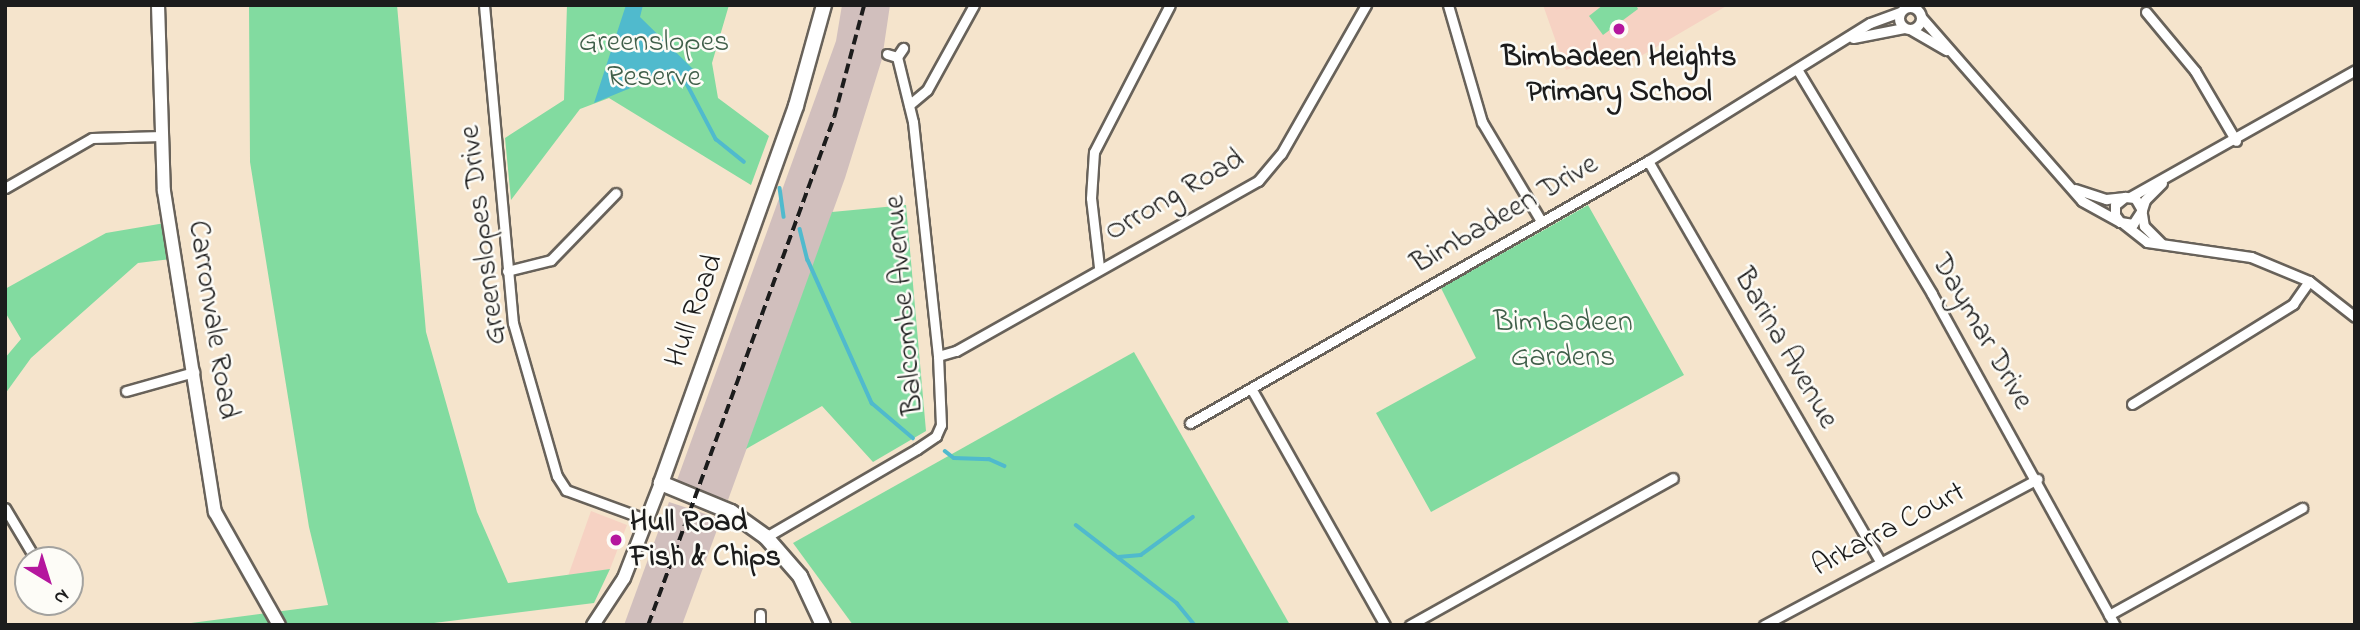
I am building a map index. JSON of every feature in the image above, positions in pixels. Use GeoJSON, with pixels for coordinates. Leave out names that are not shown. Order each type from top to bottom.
{"type":"FeatureCollection","features":[{"type":"Feature","properties":{"kind":"main road","name":"Hull Road"},"geometry":{"type":"LineString","coordinates":[[661,483],[796,106],[824,5]]}},
{"type":"Feature","properties":{"kind":"main road"},"geometry":{"type":"LineString","coordinates":[[661,483],[725,509],[766,537],[800,576],[822,625]]}},
{"type":"Feature","properties":{"kind":"street","name":"Carronvale Road"},"geometry":{"type":"LineString","coordinates":[[158,5],[164,191],[215,512],[226,538],[279,625]]}},
{"type":"Feature","properties":{"kind":"street","name":"Greenslopes Drive"},"geometry":{"type":"LineString","coordinates":[[484,5],[513,323],[560,484],[566,491],[648,520]]}},
{"type":"Feature","properties":{"kind":"street"},"geometry":{"type":"LineString","coordinates":[[909,105],[927,90],[974,5]]}},
{"type":"Feature","properties":{"kind":"street"},"geometry":{"type":"LineString","coordinates":[[1099,268],[1091,198],[1094,152],[1170,5]]}},
{"type":"Feature","properties":{"kind":"street","name":"Orrong Road"},"geometry":{"type":"LineString","coordinates":[[938,356],[956,351],[1099,268],[1239,194],[1271,168],[1366,5]]}},
{"type":"Feature","properties":{"kind":"street"},"geometry":{"type":"LineString","coordinates":[[1448,5],[1482,122],[1541,221]]}},
{"type":"Feature","properties":{"kind":"street"},"geometry":{"type":"LineString","coordinates":[[1951,53],[1899,23],[1901,9],[1918,11],[1951,53],[2070,186],[2098,213],[2122,223],[2147,242],[2251,257],[2309,281],[2353,310]]}},
{"type":"Feature","properties":{"kind":"street","name":"Bimbadeen Drive"},"geometry":{"type":"LineString","coordinates":[[1190,423],[1252,390],[1648,161],[1885,14],[1901,9]]}},
{"type":"Feature","properties":{"kind":"street"},"geometry":{"type":"LineString","coordinates":[[1908,29],[1918,11]]}},
{"type":"Feature","properties":{"kind":"street"},"geometry":{"type":"LineString","coordinates":[[2146,12],[2195,71],[2236,141]]}},
{"type":"Feature","properties":{"kind":"street","name":"Bimbadeen Drive"},"geometry":{"type":"LineString","coordinates":[[1842,43],[1874,31],[1908,29]]}},
{"type":"Feature","properties":{"kind":"street","name":"Balcombe Avenue"},"geometry":{"type":"LineString","coordinates":[[766,537],[936,436],[943,415],[909,105],[896,53]]}},
{"type":"Feature","properties":{"kind":"street","name":"Daymar Drive"},"geometry":{"type":"LineString","coordinates":[[1797,69],[2037,479],[2115,625]]}},
{"type":"Feature","properties":{"kind":"street"},"geometry":{"type":"LineString","coordinates":[[2122,223],[2115,205],[2236,141],[2355,70]]}},
{"type":"Feature","properties":{"kind":"street"},"geometry":{"type":"LineString","coordinates":[[5,188],[92,138],[162,136]]}},
{"type":"Feature","properties":{"kind":"street","name":"Barina Avenue"},"geometry":{"type":"LineString","coordinates":[[1648,161],[1880,562]]}},
{"type":"Feature","properties":{"kind":"street"},"geometry":{"type":"LineString","coordinates":[[2122,223],[2133,224],[2154,189],[2172,176]]}},
{"type":"Feature","properties":{"kind":"street"},"geometry":{"type":"LineString","coordinates":[[2070,186],[2087,196],[2128,197],[2142,212],[2144,226],[2165,246]]}},
{"type":"Feature","properties":{"kind":"street"},"geometry":{"type":"LineString","coordinates":[[507,271],[551,260],[616,193]]}},
{"type":"Feature","properties":{"kind":"street"},"geometry":{"type":"LineString","coordinates":[[2133,404],[2293,304],[2309,281]]}},
{"type":"Feature","properties":{"kind":"street"},"geometry":{"type":"LineString","coordinates":[[126,391],[194,372]]}},
{"type":"Feature","properties":{"kind":"street"},"geometry":{"type":"LineString","coordinates":[[1252,390],[1385,625]]}},
{"type":"Feature","properties":{"kind":"street"},"geometry":{"type":"LineString","coordinates":[[1410,625],[1673,478]]}},
{"type":"Feature","properties":{"kind":"street","name":"Arkarra Court"},"geometry":{"type":"LineString","coordinates":[[1764,625],[2037,479]]}},
{"type":"Feature","properties":{"kind":"street","name":"Hull Road"},"geometry":{"type":"LineString","coordinates":[[593,625],[624,578],[661,483]]}},
{"type":"Feature","properties":{"kind":"street"},"geometry":{"type":"LineString","coordinates":[[5,508],[28,546]]}},
{"type":"Feature","properties":{"kind":"street"},"geometry":{"type":"LineString","coordinates":[[2109,615],[2302,508]]}},
{"type":"Feature","properties":{"kind":"street"},"geometry":{"type":"LineString","coordinates":[[760,614],[760,625]]}},
{"type":"Feature","properties":{"kind":"shaded area"},"geometry":{"type":"Polygon","coordinates":[[[842,5],[890,5],[882,59],[845,178],[728,500],[676,483],[836,41],[842,5]]]}},
{"type":"Feature","properties":{"kind":"shaded area","name":"Bimbadeen Heights Primary School"},"geometry":{"type":"Polygon","coordinates":[[[1543,5],[1728,5],[1617,70],[1610,54],[1566,70],[1543,5]]]}},
{"type":"Feature","properties":{"kind":"shaded area"},"geometry":{"type":"Polygon","coordinates":[[[669,502],[721,519],[682,625],[624,625],[669,502]]]}},
{"type":"Feature","properties":{"kind":"shaded area"},"geometry":{"type":"Polygon","coordinates":[[[591,511],[627,525],[610,569],[568,576],[591,511]]]}},
{"type":"Feature","properties":{"kind":"green space"},"geometry":{"type":"Polygon","coordinates":[[[249,5],[397,5],[426,332],[477,512],[508,583],[610,569],[594,603],[418,625],[176,625],[328,605],[309,527],[250,162],[249,5]]]}},
{"type":"Feature","properties":{"kind":"green space","name":"Greenslopes Reserve"},"geometry":{"type":"Polygon","coordinates":[[[567,5],[729,5],[712,63],[718,98],[769,136],[751,185],[609,98],[580,109],[511,200],[505,138],[564,100],[567,5]]]}},
{"type":"Feature","properties":{"kind":"green space"},"geometry":{"type":"Polygon","coordinates":[[[1603,5],[1636,5],[1638,9],[1603,35],[1589,16],[1603,5]]]}},
{"type":"Feature","properties":{"kind":"green space"},"geometry":{"type":"Polygon","coordinates":[[[906,205],[926,431],[873,462],[822,406],[746,449],[832,212],[906,205]]]}},
{"type":"Feature","properties":{"kind":"green space","name":"Bimbadeen Gardens"},"geometry":{"type":"Polygon","coordinates":[[[1588,205],[1684,375],[1431,512],[1376,413],[1476,358],[1441,288],[1588,205]]]}},
{"type":"Feature","properties":{"kind":"green space"},"geometry":{"type":"Polygon","coordinates":[[[165,223],[171,259],[138,263],[31,358],[5,394],[5,358],[21,339],[5,312],[5,289],[106,233],[165,223]]]}},
{"type":"Feature","properties":{"kind":"green space"},"geometry":{"type":"Polygon","coordinates":[[[1134,352],[1290,625],[853,625],[793,543],[1134,352]]]}},
{"type":"Feature","properties":{"kind":"water"},"geometry":{"type":"Polygon","coordinates":[[[626,5],[643,5],[640,17],[694,70],[687,80],[638,85],[594,103],[626,5]]]}},
{"type":"Feature","properties":{"kind":"waterway"},"geometry":{"type":"LineString","coordinates":[[685,80],[716,139],[744,162]]}},
{"type":"Feature","properties":{"kind":"waterway"},"geometry":{"type":"LineString","coordinates":[[780,188],[784,217]]}},
{"type":"Feature","properties":{"kind":"waterway"},"geometry":{"type":"LineString","coordinates":[[800,229],[808,260],[872,403],[913,438]]}},
{"type":"Feature","properties":{"kind":"waterway"},"geometry":{"type":"LineString","coordinates":[[945,451],[954,458],[989,459],[1005,466]]}},
{"type":"Feature","properties":{"kind":"waterway"},"geometry":{"type":"LineString","coordinates":[[1118,557],[1141,555],[1193,517]]}},
{"type":"Feature","properties":{"kind":"waterway"},"geometry":{"type":"LineString","coordinates":[[1076,525],[1177,603],[1195,625]]}},
{"type":"Feature","properties":{"kind":"railway"},"geometry":{"type":"LineString","coordinates":[[648,625],[834,117],[864,5]]}},
{"type":"Feature","properties":{"kind":"place","name":"Bimbadeen Heights Primary School"},"geometry":{"type":"Point","coordinates":[1619,29]}},
{"type":"Feature","properties":{"kind":"place","name":"Hull Road Fish & Chips"},"geometry":{"type":"Point","coordinates":[616,540]}}]}
